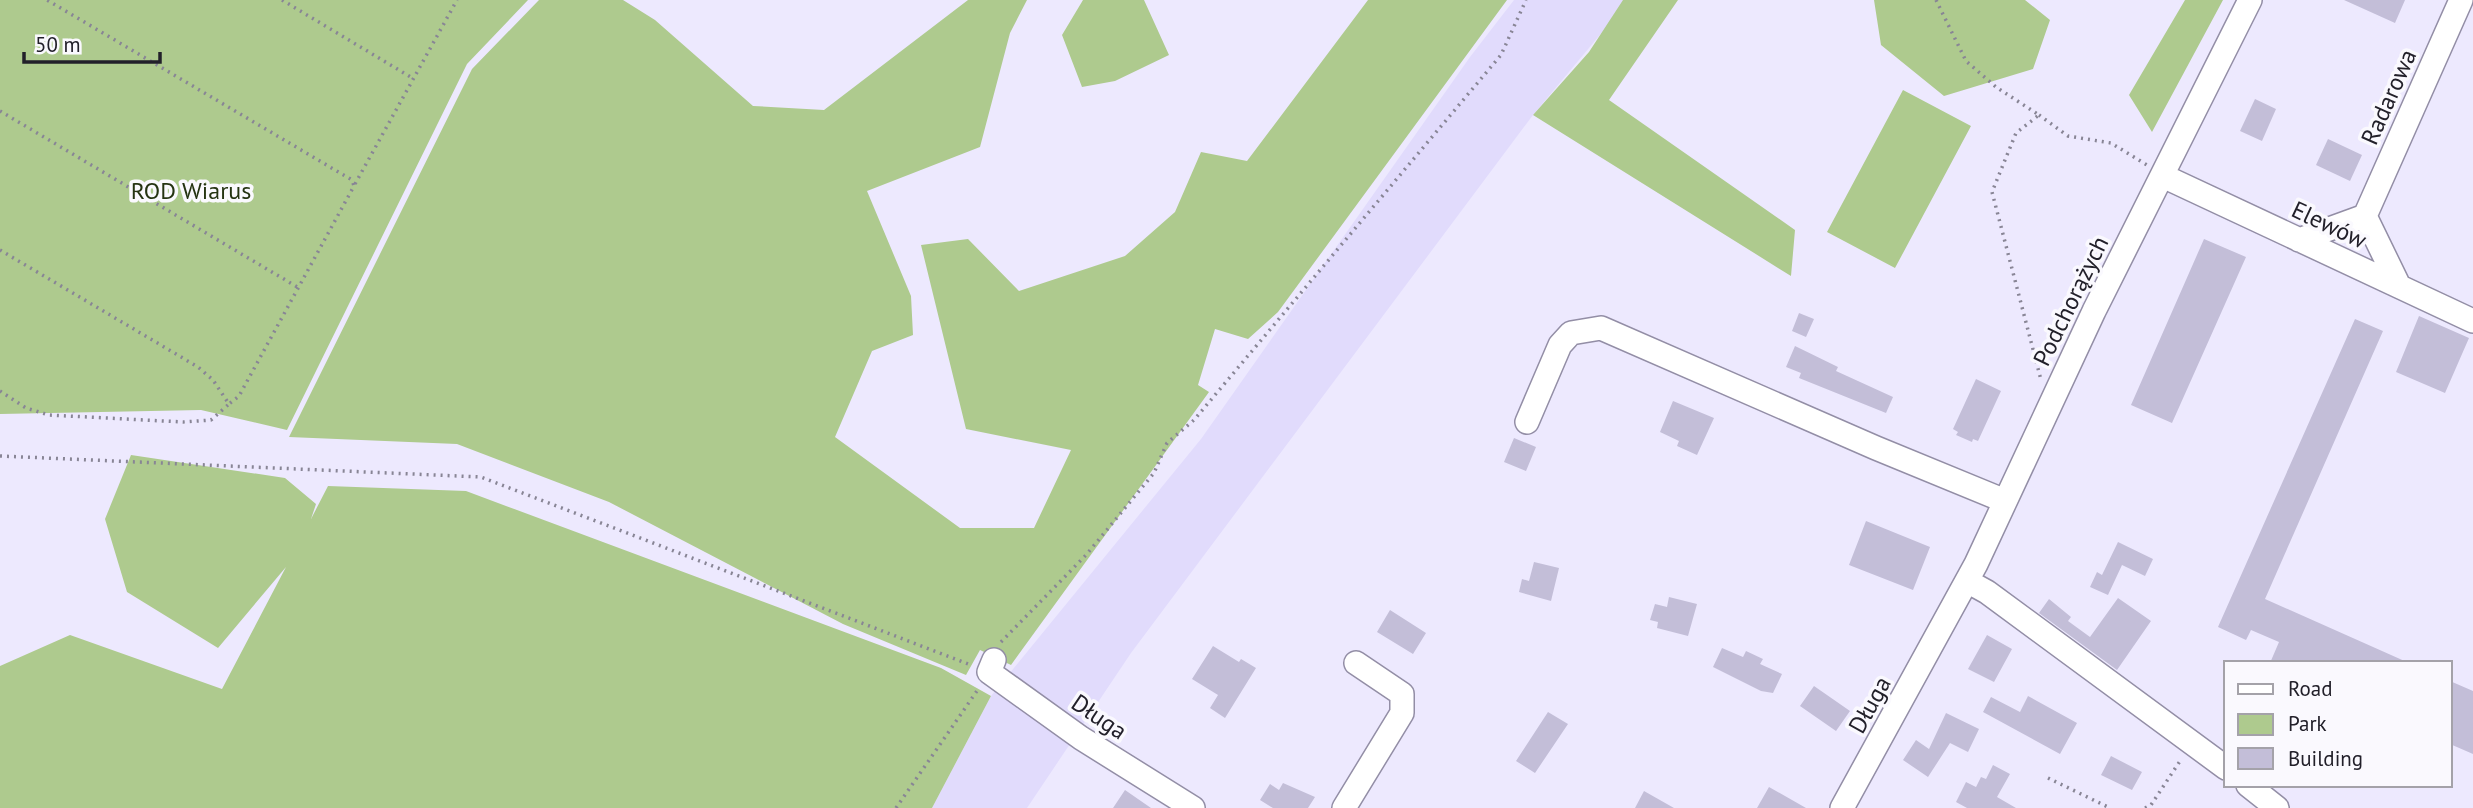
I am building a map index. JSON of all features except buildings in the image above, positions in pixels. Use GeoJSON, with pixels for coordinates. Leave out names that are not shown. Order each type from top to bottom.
{"type":"FeatureCollection","features":[{"type":"Feature","properties":{"kind":"street","name":"Podchorążych"},"geometry":{"type":"LineString","coordinates":[[1943,627],[2049,405],[2250,0]]}},
{"type":"Feature","properties":{"kind":"street","name":"Radarowa"},"geometry":{"type":"LineString","coordinates":[[2365,216],[2461,0]]}},
{"type":"Feature","properties":{"kind":"street","name":"Elewów"},"geometry":{"type":"LineString","coordinates":[[2163,176],[2473,321]]}},
{"type":"Feature","properties":{"kind":"street"},"geometry":{"type":"LineString","coordinates":[[2299,240],[2365,216],[2399,286]]}},
{"type":"Feature","properties":{"kind":"street"},"geometry":{"type":"LineString","coordinates":[[1527,422],[1560,345],[1571,333],[1601,328],[1876,449],[2005,501]]}},
{"type":"Feature","properties":{"kind":"street"},"geometry":{"type":"LineString","coordinates":[[1967,580],[2224,766]]}},
{"type":"Feature","properties":{"kind":"street","name":"Długa"},"geometry":{"type":"LineString","coordinates":[[1842,808],[1943,627]]}},
{"type":"Feature","properties":{"kind":"street"},"geometry":{"type":"LineString","coordinates":[[1344,808],[1402,713],[1402,694],[1356,663]]}},
{"type":"Feature","properties":{"kind":"street","name":"Długa"},"geometry":{"type":"LineString","coordinates":[[997,672],[1081,738],[1193,808]]}},
{"type":"Feature","properties":{"kind":"street"},"geometry":{"type":"LineString","coordinates":[[2251,787],[2277,808]]}},
{"type":"Feature","properties":{"kind":"path"},"geometry":{"type":"LineString","coordinates":[[47,0],[352,180],[354,186]]}},
{"type":"Feature","properties":{"kind":"path"},"geometry":{"type":"LineString","coordinates":[[282,0],[414,79]]}},
{"type":"Feature","properties":{"kind":"path"},"geometry":{"type":"LineString","coordinates":[[0,391],[26,408],[50,415],[183,422],[211,420],[239,396],[457,0]]}},
{"type":"Feature","properties":{"kind":"path"},"geometry":{"type":"LineString","coordinates":[[896,808],[997,672],[1000,643],[1086,555],[1154,473],[1167,443],[1194,421],[1501,55],[1526,0]]}},
{"type":"Feature","properties":{"kind":"path"},"geometry":{"type":"LineString","coordinates":[[1937,0],[1966,61],[1996,87],[2068,136],[2111,143],[2163,176]]}},
{"type":"Feature","properties":{"kind":"path"},"geometry":{"type":"LineString","coordinates":[[0,110],[299,288]]}},
{"type":"Feature","properties":{"kind":"path"},"geometry":{"type":"LineString","coordinates":[[2039,115],[2016,133],[1992,192],[2049,405]]}},
{"type":"Feature","properties":{"kind":"path"},"geometry":{"type":"LineString","coordinates":[[0,250],[198,367],[213,380],[229,404]]}},
{"type":"Feature","properties":{"kind":"path"},"geometry":{"type":"LineString","coordinates":[[0,456],[481,477],[997,672]]}},
{"type":"Feature","properties":{"kind":"path"},"geometry":{"type":"LineString","coordinates":[[2145,808],[2151,806],[2192,742]]}},
{"type":"Feature","properties":{"kind":"path"},"geometry":{"type":"LineString","coordinates":[[2048,778],[2110,808]]}},
{"type":"Feature","properties":{"kind":"shaded area"},"geometry":{"type":"Polygon","coordinates":[[[1514,0],[1629,0],[1533,115],[1131,653],[1027,808],[932,808],[991,696],[1201,439],[1470,57],[1514,0]]]}},
{"type":"Feature","properties":{"kind":"green space","name":"ROD Wiarus"},"geometry":{"type":"Polygon","coordinates":[[[0,0],[528,0],[467,64],[287,430],[201,410],[0,414],[0,0]]]}},
{"type":"Feature","properties":{"kind":"green space"},"geometry":{"type":"Polygon","coordinates":[[[539,0],[623,0],[655,20],[753,106],[824,110],[968,0],[1027,0],[1010,33],[980,147],[867,191],[911,296],[913,335],[872,351],[835,437],[960,528],[1034,528],[1071,450],[966,429],[921,245],[968,239],[1019,291],[1125,256],[1175,212],[1201,152],[1247,161],[1368,0],[1507,0],[1278,312],[1248,339],[1215,329],[1198,385],[1209,392],[1011,665],[980,650],[966,675],[843,624],[609,502],[457,444],[289,437],[472,69],[539,0]]]}},
{"type":"Feature","properties":{"kind":"green space"},"geometry":{"type":"Polygon","coordinates":[[[1083,0],[1144,0],[1169,55],[1115,81],[1082,87],[1062,35],[1083,0]]]}},
{"type":"Feature","properties":{"kind":"green space"},"geometry":{"type":"Polygon","coordinates":[[[1623,0],[1678,0],[1609,100],[1795,230],[1791,276],[1533,115],[1589,52],[1623,0]]]}},
{"type":"Feature","properties":{"kind":"green space"},"geometry":{"type":"Polygon","coordinates":[[[1874,0],[2025,0],[2050,20],[2033,69],[1944,96],[1881,45],[1874,0]]]}},
{"type":"Feature","properties":{"kind":"green space"},"geometry":{"type":"Polygon","coordinates":[[[2185,0],[2223,0],[2152,132],[2129,95],[2185,0]]]}},
{"type":"Feature","properties":{"kind":"green space"},"geometry":{"type":"Polygon","coordinates":[[[1903,90],[1971,126],[1895,268],[1827,232],[1903,90]]]}},
{"type":"Feature","properties":{"kind":"green space"},"geometry":{"type":"Polygon","coordinates":[[[131,455],[285,478],[316,504],[311,519],[328,486],[466,491],[941,668],[991,696],[932,808],[0,808],[0,666],[70,635],[222,689],[286,567],[218,648],[127,592],[105,519],[131,455]]]}}]}
